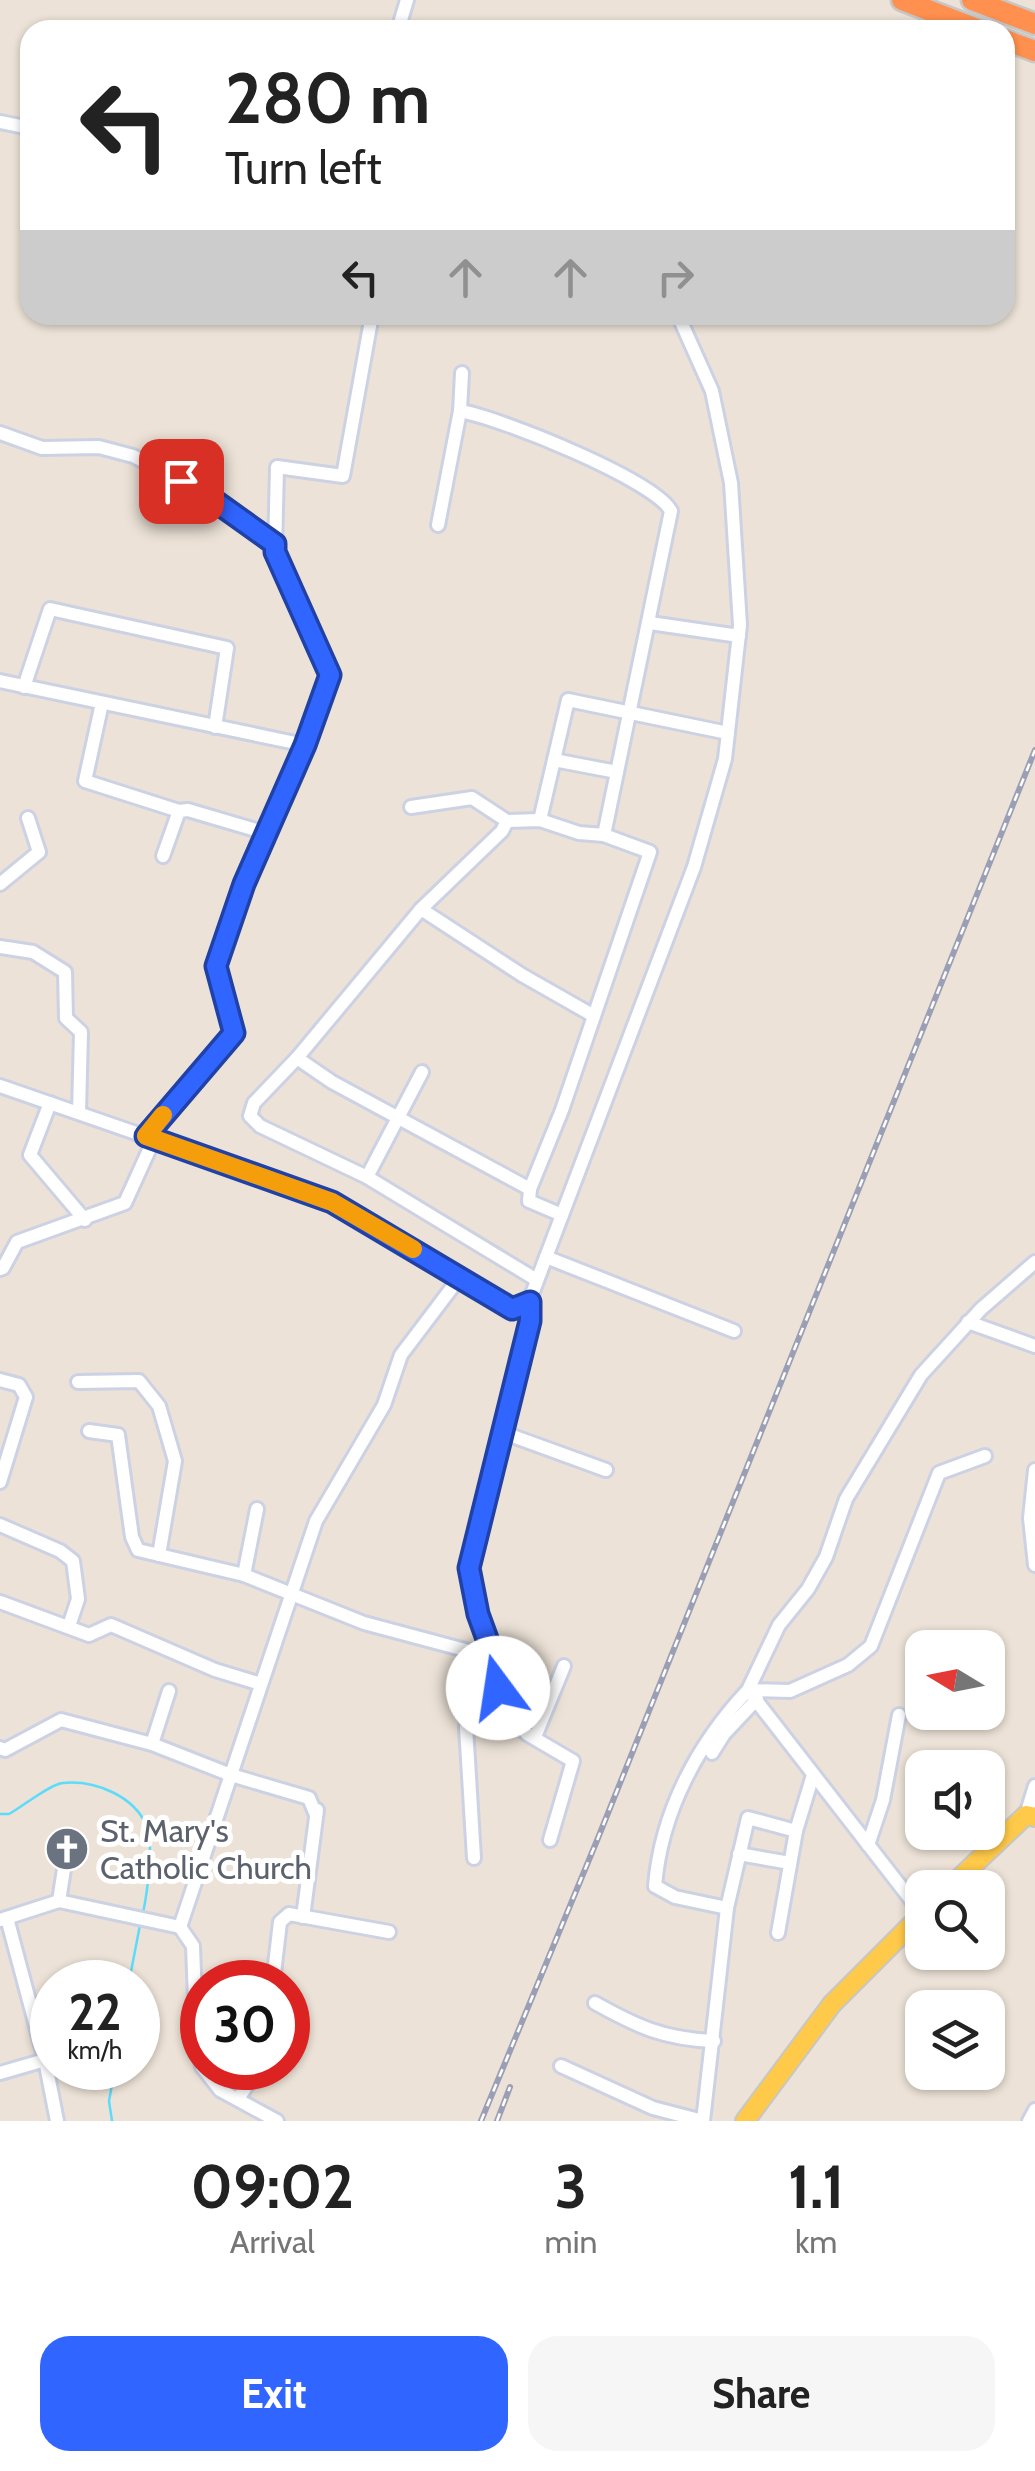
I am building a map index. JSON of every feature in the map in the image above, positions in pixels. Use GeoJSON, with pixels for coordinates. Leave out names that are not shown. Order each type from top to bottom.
{"type":"FeatureCollection","features":[{"type":"Feature","properties":{"kind":"highway"},"geometry":{"type":"LineString","coordinates":[[902,0],[954,20]]}},
{"type":"Feature","properties":{"kind":"highway"},"geometry":{"type":"LineString","coordinates":[[972,0],[1035,24]]}},
{"type":"Feature","properties":{"kind":"main road"},"geometry":{"type":"LineString","coordinates":[[969,1870],[1025,1819]]}},
{"type":"Feature","properties":{"kind":"main road"},"geometry":{"type":"LineString","coordinates":[[744,2121],[832,2004],[905,1931]]}},
{"type":"Feature","properties":{"kind":"street"},"geometry":{"type":"LineString","coordinates":[[0,1268],[17,1242],[125,1203],[150,1137],[234,1033],[216,966],[244,884],[305,745],[330,675],[275,552],[276,467],[343,476],[370,325]]}},
{"type":"Feature","properties":{"kind":"street"},"geometry":{"type":"LineString","coordinates":[[550,1840],[574,1761],[535,1738],[512,1717],[498,1688],[498,1669],[469,1568],[530,1321],[530,1302],[694,867],[725,759],[739,636],[731,484],[712,390],[683,325]]}},
{"type":"Feature","properties":{"kind":"street"},"geometry":{"type":"LineString","coordinates":[[438,525],[460,411],[462,372]]}},
{"type":"Feature","properties":{"kind":"street"},"geometry":{"type":"LineString","coordinates":[[460,411],[614,469],[666,502],[670,511],[604,835]]}},
{"type":"Feature","properties":{"kind":"street"},"geometry":{"type":"LineString","coordinates":[[0,433],[42,448],[99,447],[133,456],[205,494],[275,544]]}},
{"type":"Feature","properties":{"kind":"street"},"geometry":{"type":"LineString","coordinates":[[24,687],[50,609],[227,648],[215,726]]}},
{"type":"Feature","properties":{"kind":"street"},"geometry":{"type":"LineString","coordinates":[[650,623],[739,636]]}},
{"type":"Feature","properties":{"kind":"street"},"geometry":{"type":"LineString","coordinates":[[0,682],[305,745]]}},
{"type":"Feature","properties":{"kind":"street"},"geometry":{"type":"LineString","coordinates":[[540,820],[568,700],[728,733]]}},
{"type":"Feature","properties":{"kind":"street"},"geometry":{"type":"LineString","coordinates":[[102,703],[85,781],[179,811],[188,810],[266,832]]}},
{"type":"Feature","properties":{"kind":"street"},"geometry":{"type":"LineString","coordinates":[[554,760],[618,772]]}},
{"type":"Feature","properties":{"kind":"street"},"geometry":{"type":"LineString","coordinates":[[411,807],[472,798],[507,821],[540,820],[578,833],[604,835],[650,852],[562,1110],[530,1189],[529,1202],[562,1215]]}},
{"type":"Feature","properties":{"kind":"street"},"geometry":{"type":"LineString","coordinates":[[163,856],[179,811]]}},
{"type":"Feature","properties":{"kind":"street"},"geometry":{"type":"LineString","coordinates":[[0,884],[39,852],[28,818]]}},
{"type":"Feature","properties":{"kind":"street"},"geometry":{"type":"LineString","coordinates":[[507,821],[502,831],[421,909],[254,1104],[250,1116],[260,1126],[367,1177],[538,1280]]}},
{"type":"Feature","properties":{"kind":"street"},"geometry":{"type":"LineString","coordinates":[[421,909],[522,975],[594,1016]]}},
{"type":"Feature","properties":{"kind":"street"},"geometry":{"type":"LineString","coordinates":[[0,947],[34,952],[65,972],[66,1018],[80,1032],[78,1112]]}},
{"type":"Feature","properties":{"kind":"street"},"geometry":{"type":"LineString","coordinates":[[296,1058],[332,1082],[530,1189]]}},
{"type":"Feature","properties":{"kind":"street"},"geometry":{"type":"LineString","coordinates":[[367,1177],[422,1072]]}},
{"type":"Feature","properties":{"kind":"street"},"geometry":{"type":"LineString","coordinates":[[0,1086],[332,1202],[512,1309],[530,1302]]}},
{"type":"Feature","properties":{"kind":"street"},"geometry":{"type":"LineString","coordinates":[[50,1103],[30,1155],[84,1220]]}},
{"type":"Feature","properties":{"kind":"street"},"geometry":{"type":"LineString","coordinates":[[546,1257],[734,1331]]}},
{"type":"Feature","properties":{"kind":"street"},"geometry":{"type":"LineString","coordinates":[[712,1753],[752,1694],[780,1626],[826,1557],[846,1499],[921,1375],[968,1322],[1035,1262]]}},
{"type":"Feature","properties":{"kind":"street"},"geometry":{"type":"LineString","coordinates":[[180,1926],[316,1522],[384,1405],[401,1355],[460,1277]]}},
{"type":"Feature","properties":{"kind":"street"},"geometry":{"type":"LineString","coordinates":[[968,1322],[1035,1346]]}},
{"type":"Feature","properties":{"kind":"street"},"geometry":{"type":"LineString","coordinates":[[0,1380],[18,1386],[26,1397],[0,1482]]}},
{"type":"Feature","properties":{"kind":"street"},"geometry":{"type":"LineString","coordinates":[[78,1382],[140,1381],[159,1406],[175,1461],[159,1555]]}},
{"type":"Feature","properties":{"kind":"street"},"geometry":{"type":"LineString","coordinates":[[89,1431],[118,1435],[132,1537],[138,1550],[244,1576],[364,1623],[480,1654],[490,1652]]}},
{"type":"Feature","properties":{"kind":"street"},"geometry":{"type":"LineString","coordinates":[[504,1433],[606,1470]]}},
{"type":"Feature","properties":{"kind":"street"},"geometry":{"type":"LineString","coordinates":[[727,1908],[675,1897],[654,1886],[656,1862],[693,1760],[752,1694],[790,1691],[848,1665],[871,1646],[939,1472],[984,1456]]}},
{"type":"Feature","properties":{"kind":"street"},"geometry":{"type":"LineString","coordinates":[[1034,1473],[1035,1566]]}},
{"type":"Feature","properties":{"kind":"street"},"geometry":{"type":"LineString","coordinates":[[244,1576],[257,1509]]}},
{"type":"Feature","properties":{"kind":"street"},"geometry":{"type":"LineString","coordinates":[[0,1525],[60,1551],[73,1561],[78,1599],[70,1626]]}},
{"type":"Feature","properties":{"kind":"street"},"geometry":{"type":"LineString","coordinates":[[0,1602],[88,1635],[111,1625],[215,1670],[261,1684]]}},
{"type":"Feature","properties":{"kind":"street"},"geometry":{"type":"LineString","coordinates":[[535,1738],[564,1666]]}},
{"type":"Feature","properties":{"kind":"street"},"geometry":{"type":"LineString","coordinates":[[474,1858],[466,1727],[472,1711],[490,1690],[498,1688]]}},
{"type":"Feature","properties":{"kind":"street"},"geometry":{"type":"LineString","coordinates":[[152,1744],[169,1690]]}},
{"type":"Feature","properties":{"kind":"street"},"geometry":{"type":"LineString","coordinates":[[752,1694],[905,1892]]}},
{"type":"Feature","properties":{"kind":"street"},"geometry":{"type":"LineString","coordinates":[[868,1845],[883,1800],[899,1715]]}},
{"type":"Feature","properties":{"kind":"street"},"geometry":{"type":"LineString","coordinates":[[0,1748],[5,1750],[61,1720],[152,1744],[231,1775],[310,1798],[317,1809],[303,1916]]}},
{"type":"Feature","properties":{"kind":"street"},"geometry":{"type":"LineString","coordinates":[[778,1933],[796,1831],[813,1775]]}},
{"type":"Feature","properties":{"kind":"street"},"geometry":{"type":"LineString","coordinates":[[1025,1819],[1035,1786]]}},
{"type":"Feature","properties":{"kind":"street"},"geometry":{"type":"LineString","coordinates":[[560,2066],[653,2108],[703,2121],[727,1908],[748,1818],[796,1831]]}},
{"type":"Feature","properties":{"kind":"street"},"geometry":{"type":"LineString","coordinates":[[738,1854],[790,1863]]}},
{"type":"Feature","properties":{"kind":"street"},"geometry":{"type":"LineString","coordinates":[[59,1901],[64,1869]]}},
{"type":"Feature","properties":{"kind":"street"},"geometry":{"type":"LineString","coordinates":[[30,2010],[3,1919],[59,1901],[180,1926],[193,1946],[194,1960]]}},
{"type":"Feature","properties":{"kind":"street"},"geometry":{"type":"LineString","coordinates":[[276,1960],[280,1922],[288,1914],[390,1932]]}},
{"type":"Feature","properties":{"kind":"street"},"geometry":{"type":"LineString","coordinates":[[595,2003],[639,2028],[677,2039],[714,2041]]}},
{"type":"Feature","properties":{"kind":"street"},"geometry":{"type":"LineString","coordinates":[[0,2072],[30,2064]]}},
{"type":"Feature","properties":{"kind":"street"},"geometry":{"type":"LineString","coordinates":[[51,2090],[57,2121]]}},
{"type":"Feature","properties":{"kind":"street"},"geometry":{"type":"LineString","coordinates":[[220,2090],[278,2121]]}},
{"type":"Feature","properties":{"kind":"street"},"geometry":{"type":"LineString","coordinates":[[238,2099],[244,2090]]}},
{"type":"Feature","properties":{"kind":"street"},"geometry":{"type":"LineString","coordinates":[[1029,2121],[1035,2110]]}},
{"type":"Feature","properties":{"kind":"waterway"},"geometry":{"type":"LineString","coordinates":[[0,1814],[9,1814],[63,1783],[100,1787],[124,1799],[141,1816],[149,1835],[143,1913]]}},
{"type":"Feature","properties":{"kind":"waterway"},"geometry":{"type":"LineString","coordinates":[[133,1960],[140,1925]]}},
{"type":"Feature","properties":{"kind":"waterway"},"geometry":{"type":"LineString","coordinates":[[111,2090],[112,2121]]}},
{"type":"Feature","properties":{"kind":"railway"},"geometry":{"type":"LineString","coordinates":[[481,2121],[1035,750]]}},
{"type":"Feature","properties":{"kind":"railway"},"geometry":{"type":"LineString","coordinates":[[497,2121],[510,2087]]}},
{"type":"Feature","properties":{"kind":"slow traffic"},"geometry":{"type":"LineString","coordinates":[[163,1115],[146,1136],[332,1202],[413,1249]]}},
{"type":"Feature","properties":{"kind":"place","name":"St. Mary's Catholic Church"},"geometry":{"type":"Point","coordinates":[67,1849]}},
{"type":"Feature","properties":{"kind":"route"},"geometry":{"type":"LineString","coordinates":[[181,481],[275,544],[275,552],[330,675],[305,745],[244,884],[216,966],[234,1033],[146,1136],[332,1202],[512,1309],[530,1302],[530,1321],[469,1568],[478,1614],[498,1669],[498,1688]]}}]}
